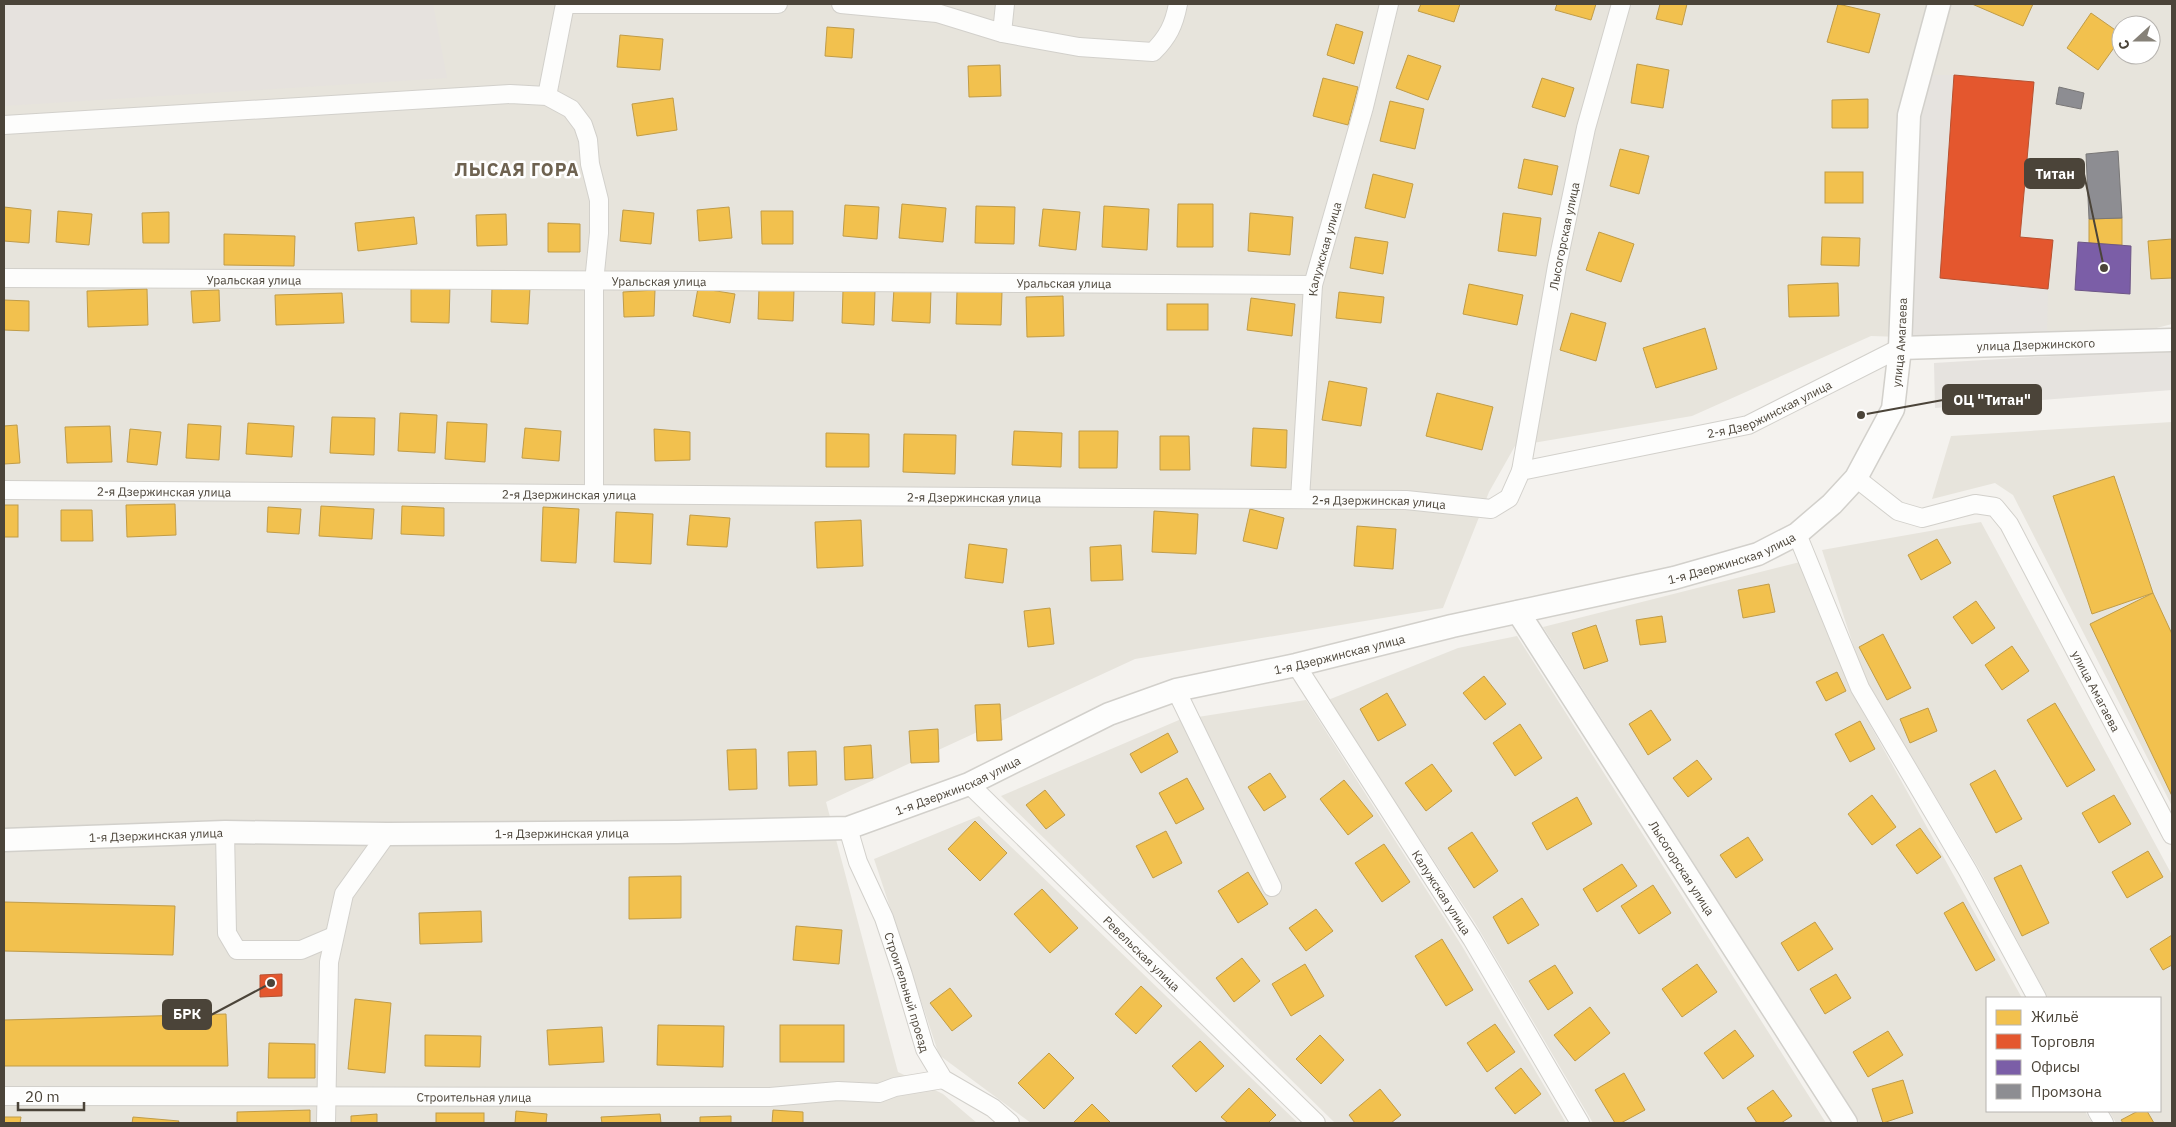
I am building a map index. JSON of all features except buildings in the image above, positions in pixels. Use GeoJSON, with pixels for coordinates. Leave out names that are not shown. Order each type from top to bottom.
{"type":"FeatureCollection","features":[{"type":"Feature","properties":{"kind":"street"},"geometry":{"type":"LineString","coordinates":[[547,96],[565,4],[778,4]]}},
{"type":"Feature","properties":{"kind":"street"},"geometry":{"type":"LineString","coordinates":[[841,4],[937,14],[1002,33],[1079,47],[1153,52],[1166,40],[1178,4]]}},
{"type":"Feature","properties":{"kind":"street"},"geometry":{"type":"LineString","coordinates":[[1002,33],[1005,4]]}},
{"type":"Feature","properties":{"kind":"street","name":"Калужская улица"},"geometry":{"type":"LineString","coordinates":[[1300,500],[1313,285],[1364,107],[1389,4]]}},
{"type":"Feature","properties":{"kind":"street","name":"Лысогорская улица"},"geometry":{"type":"LineString","coordinates":[[1522,471],[1558,257],[1586,128],[1621,4]]}},
{"type":"Feature","properties":{"kind":"street","name":"улица Амагаева"},"geometry":{"type":"LineString","coordinates":[[1939,4],[1909,115],[1900,348],[1893,408],[1856,478],[1898,512],[1922,518],[1975,504],[1995,507],[2009,524],[2172,836]]}},
{"type":"Feature","properties":{"kind":"street"},"geometry":{"type":"LineString","coordinates":[[4,125],[510,94],[547,96],[571,109],[583,124],[588,140],[590,164],[598,200],[599,233],[594,282],[594,494]]}},
{"type":"Feature","properties":{"kind":"street","name":"Уральская улица"},"geometry":{"type":"LineString","coordinates":[[4,278],[594,282],[912,281],[1313,285]]}},
{"type":"Feature","properties":{"kind":"street","name":"улица Дзержинского"},"geometry":{"type":"LineString","coordinates":[[1900,348],[2172,340]]}},
{"type":"Feature","properties":{"kind":"street","name":"2-я Дзержинская улица"},"geometry":{"type":"LineString","coordinates":[[4,490],[1406,500],[1491,509],[1509,498],[1522,471],[1748,426],[1900,348]]}},
{"type":"Feature","properties":{"kind":"street","name":"1-я Дзержинская улица"},"geometry":{"type":"LineString","coordinates":[[4,840],[225,832],[387,834],[667,832],[848,828],[969,784],[1109,714],[1176,690],[1296,665],[1452,626],[1674,578],[1758,554],[1797,534],[1832,504],[1856,478]]}},
{"type":"Feature","properties":{"kind":"street"},"geometry":{"type":"LineString","coordinates":[[1797,534],[1860,688],[1968,871],[2035,997]]}},
{"type":"Feature","properties":{"kind":"street","name":"Лысогорская улица"},"geometry":{"type":"LineString","coordinates":[[1518,612],[1846,1123]]}},
{"type":"Feature","properties":{"kind":"street","name":"Калужская улица"},"geometry":{"type":"LineString","coordinates":[[1296,665],[1472,939],[1580,1123]]}},
{"type":"Feature","properties":{"kind":"street"},"geometry":{"type":"LineString","coordinates":[[1176,690],[1272,887]]}},
{"type":"Feature","properties":{"kind":"street","name":"Ревельская улица"},"geometry":{"type":"LineString","coordinates":[[969,784],[1316,1123]]}},
{"type":"Feature","properties":{"kind":"street","name":"Строительный проезд"},"geometry":{"type":"LineString","coordinates":[[848,828],[858,862],[884,918],[925,1049],[943,1079],[993,1108],[1010,1123]]}},
{"type":"Feature","properties":{"kind":"street"},"geometry":{"type":"LineString","coordinates":[[225,832],[227,933],[237,950],[301,950],[334,936]]}},
{"type":"Feature","properties":{"kind":"street"},"geometry":{"type":"LineString","coordinates":[[326,1123],[329,962],[334,936],[344,894],[387,834]]}},
{"type":"Feature","properties":{"kind":"street","name":"Строительная улица"},"geometry":{"type":"LineString","coordinates":[[4,1096],[770,1098],[838,1091],[879,1093],[895,1087],[943,1079]]}},
{"type":"Feature","properties":{"kind":"street"},"geometry":{"type":"LineString","coordinates":[[2098,1112],[2104,1123]]}},
{"type":"Feature","properties":{"kind":"shaded area"},"geometry":{"type":"Polygon","coordinates":[[[4,4],[2172,4],[2172,324],[2145,331],[1932,338],[1871,336],[1692,416],[1515,446],[1489,492],[1443,608],[1135,659],[826,802],[898,1072],[943,1094],[977,1123],[4,1123],[4,4]]]}},
{"type":"Feature","properties":{"kind":"shaded area"},"geometry":{"type":"Polygon","coordinates":[[[4,4],[433,4],[447,78],[4,106],[4,4]]]}},
{"type":"Feature","properties":{"kind":"shaded area"},"geometry":{"type":"Polygon","coordinates":[[[1928,75],[1954,75],[1940,278],[2048,289],[2047,334],[1909,339],[1918,124],[1928,75]]]}},
{"type":"Feature","properties":{"kind":"shaded area"},"geometry":{"type":"Polygon","coordinates":[[[2172,349],[2172,390],[1935,408],[1934,363],[2172,349]]]}},
{"type":"Feature","properties":{"kind":"shaded area"},"geometry":{"type":"Polygon","coordinates":[[[2172,422],[2172,806],[2013,495],[1995,483],[1932,499],[1951,436],[2172,422]]]}},
{"type":"Feature","properties":{"kind":"shaded area"},"geometry":{"type":"Polygon","coordinates":[[[1981,522],[2172,875],[2172,1123],[2116,1123],[2110,1112],[2161,1112],[2161,997],[2047,997],[1979,869],[1863,675],[1822,550],[1981,522]]]}},
{"type":"Feature","properties":{"kind":"shaded area"},"geometry":{"type":"Polygon","coordinates":[[[1800,562],[1854,696],[2021,997],[1986,997],[1986,1112],[2086,1112],[2092,1123],[1860,1123],[1543,627],[1800,562]]]}},
{"type":"Feature","properties":{"kind":"shaded area"},"geometry":{"type":"Polygon","coordinates":[[[1517,636],[1826,1123],[1593,1123],[1475,923],[1328,700],[1458,648],[1517,636]]]}},
{"type":"Feature","properties":{"kind":"shaded area"},"geometry":{"type":"Polygon","coordinates":[[[1306,700],[1462,946],[1566,1123],[1335,1123],[1001,796],[1179,720],[1306,700]]]}},
{"type":"Feature","properties":{"kind":"shaded area"},"geometry":{"type":"Polygon","coordinates":[[[979,816],[1298,1123],[1031,1123],[939,1055],[874,859],[979,816]]]}},
{"type":"Feature","properties":{"kind":"place","name":"Титан"},"geometry":{"type":"Point","coordinates":[2104,268]}},
{"type":"Feature","properties":{"kind":"place","name":"ОЦ \"Титан\""},"geometry":{"type":"Point","coordinates":[1861,415]}},
{"type":"Feature","properties":{"kind":"place","name":"БРК"},"geometry":{"type":"Point","coordinates":[271,983]}},
{"type":"Feature","properties":{"kind":"district","name":"ЛЫСАЯ ГОРА"},"geometry":{"type":"Point","coordinates":[517,169]}}]}
